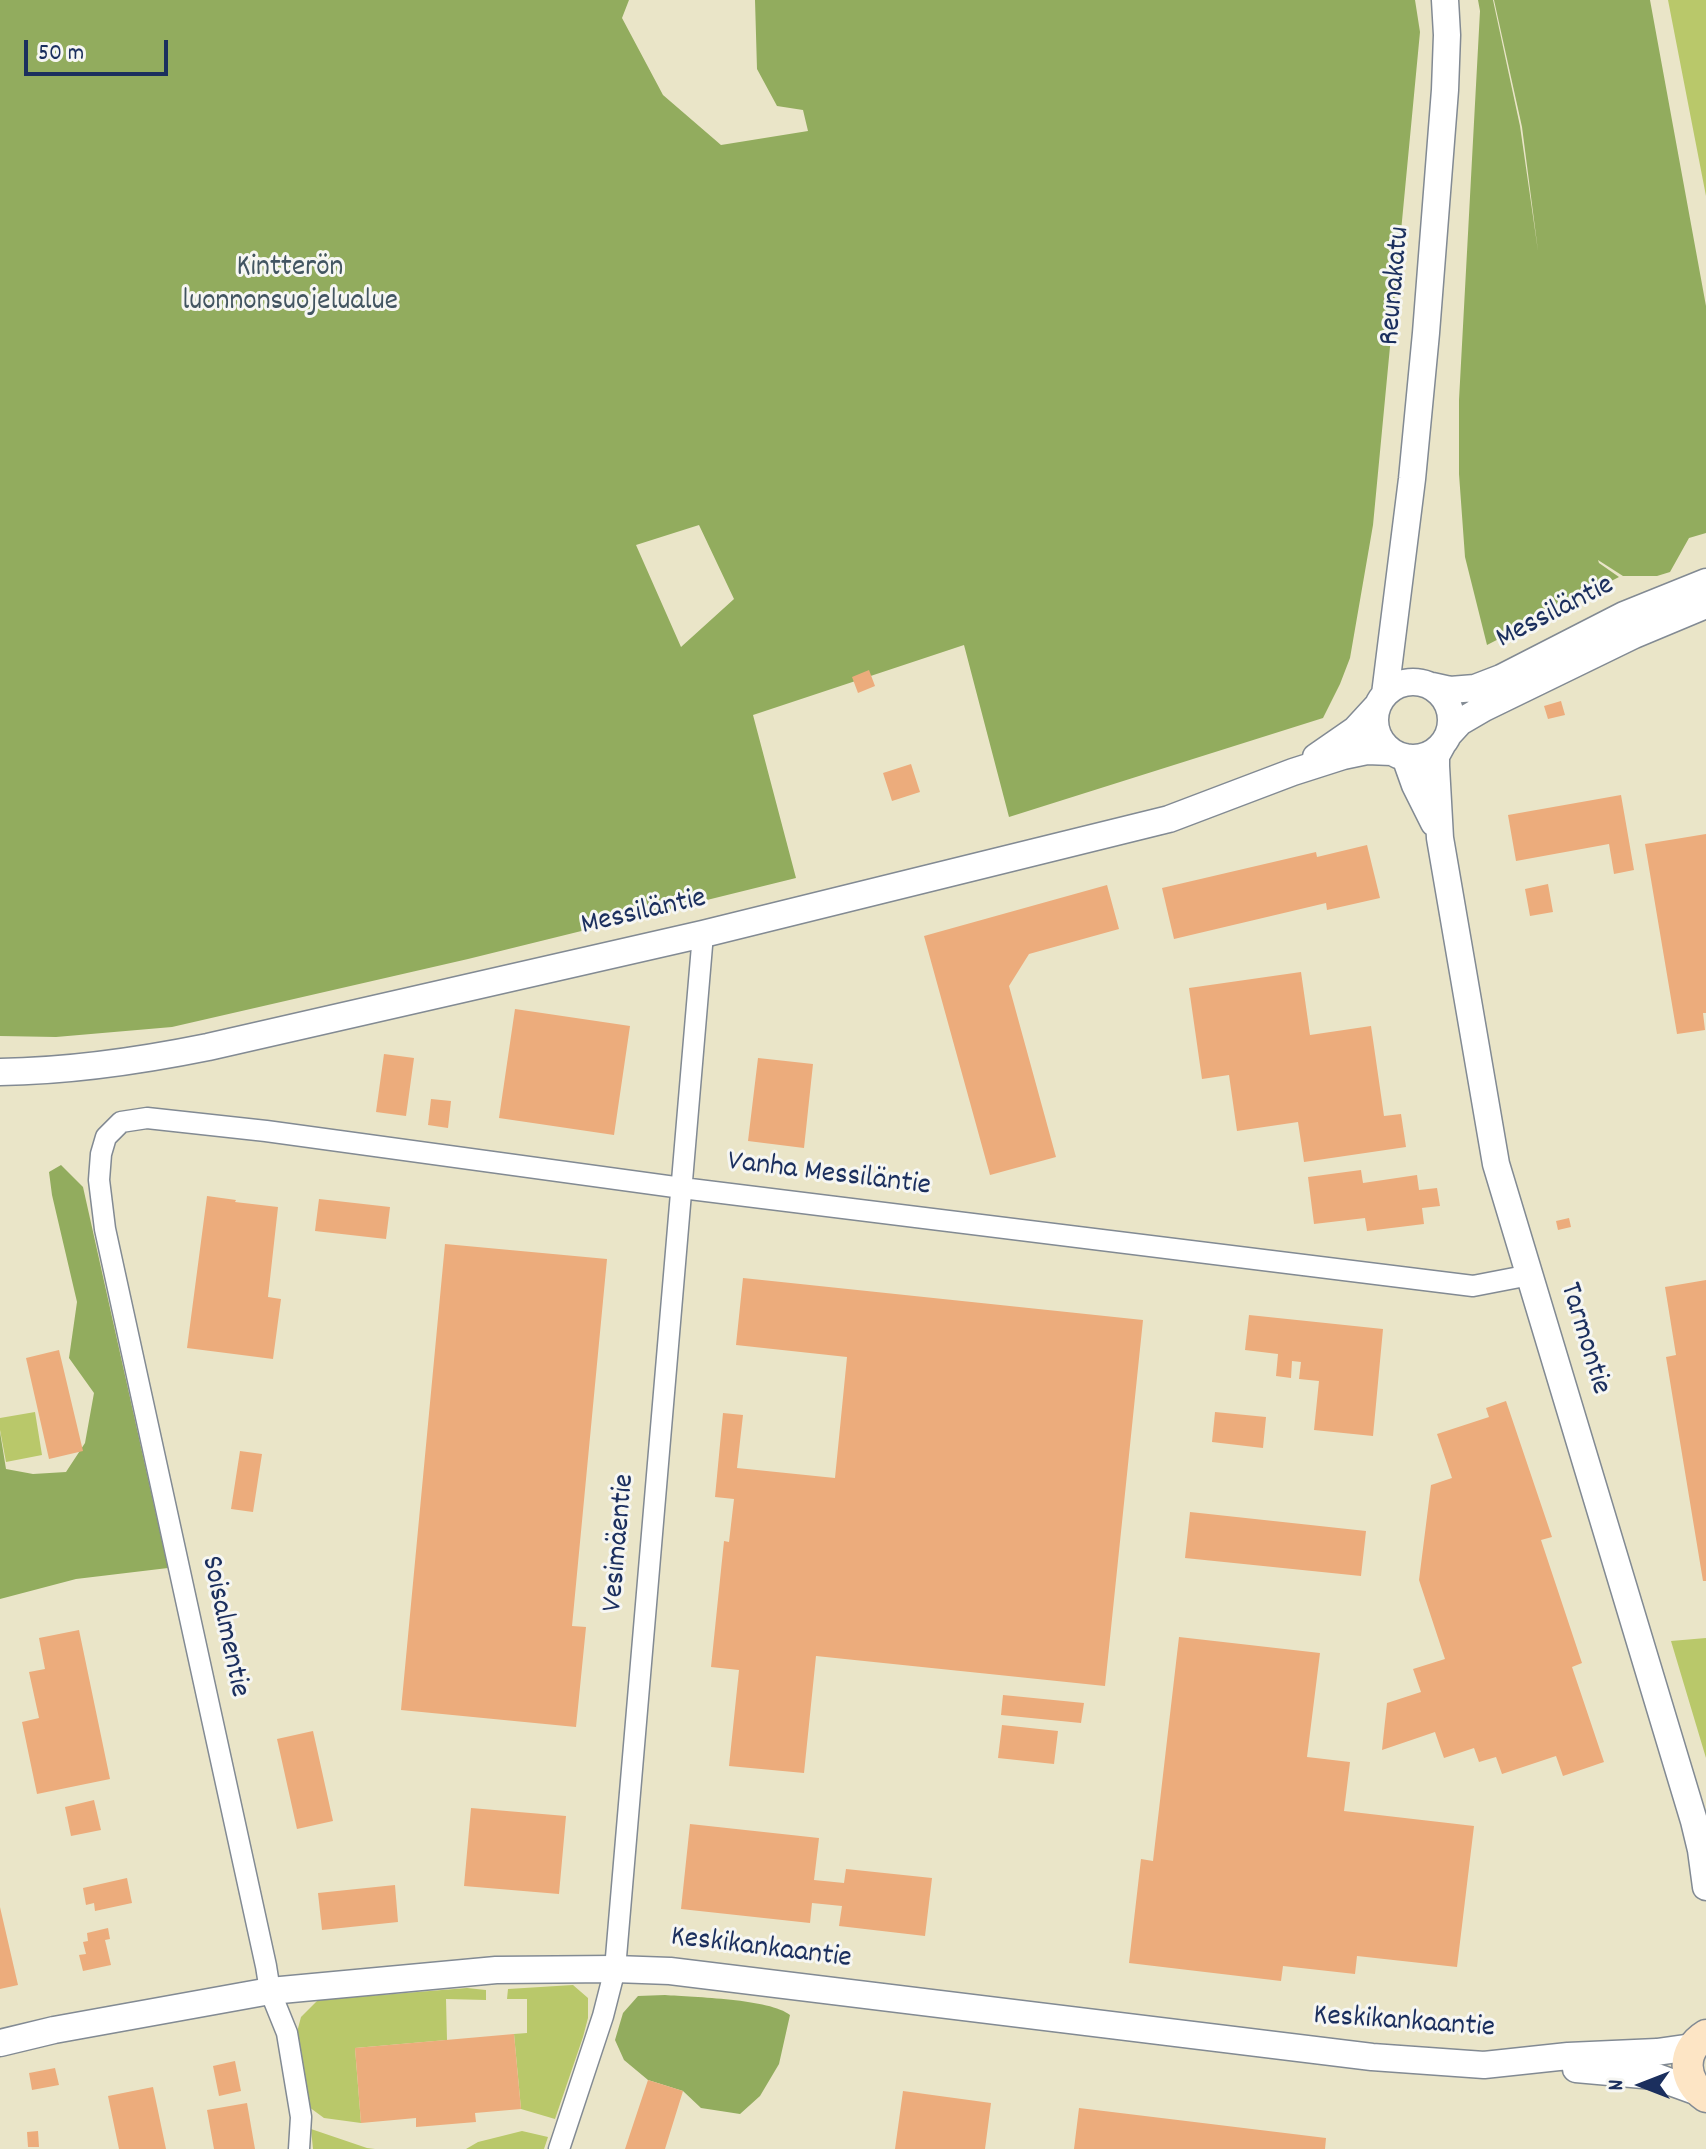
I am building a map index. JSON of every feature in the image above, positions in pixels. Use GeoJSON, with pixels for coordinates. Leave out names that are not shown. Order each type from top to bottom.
{"type":"FeatureCollection","features":[{"type":"Feature","properties":{"kind":"main road"},"geometry":{"type":"LineString","coordinates":[[1699,2041],[1687,2065],[1692,2084],[1702,2094]]}},
{"type":"Feature","properties":{"kind":"street","name":"Reunakatu"},"geometry":{"type":"LineString","coordinates":[[1381,699],[1400,578],[1426,333],[1445,90],[1445,0]]}},
{"type":"Feature","properties":{"kind":"street","name":"Reunakatu"},"geometry":{"type":"LineString","coordinates":[[1400,578],[1403,632],[1411,661],[1426,684]]}},
{"type":"Feature","properties":{"kind":"street","name":"Messiläntie"},"geometry":{"type":"LineString","coordinates":[[1426,684],[1450,690],[1475,688],[1501,678],[1624,615],[1706,582]]}},
{"type":"Feature","properties":{"kind":"street","name":"Messiläntie"},"geometry":{"type":"LineString","coordinates":[[1445,740],[1460,722],[1484,708],[1634,635],[1706,605]]}},
{"type":"Feature","properties":{"kind":"street"},"geometry":{"type":"LineString","coordinates":[[1407,682],[1426,684],[1441,693],[1447,702],[1451,723],[1445,740],[1436,750],[1423,757],[1398,754],[1383,743],[1377,731],[1375,718],[1381,699],[1396,685],[1407,682]]}},
{"type":"Feature","properties":{"kind":"street","name":"Messiläntie"},"geometry":{"type":"LineString","coordinates":[[1293,772],[1355,730],[1381,699]]}},
{"type":"Feature","properties":{"kind":"street","name":"Tarmontie"},"geometry":{"type":"LineString","coordinates":[[1445,740],[1436,756],[1440,838],[1496,1164],[1704,1855],[1706,1887]]}},
{"type":"Feature","properties":{"kind":"street","name":"Messiläntie"},"geometry":{"type":"LineString","coordinates":[[0,1072],[47,1072],[149,1059],[703,934],[1169,819],[1353,753],[1377,750],[1398,754]]}},
{"type":"Feature","properties":{"kind":"street","name":"Tarmontie"},"geometry":{"type":"LineString","coordinates":[[1398,754],[1440,838]]}},
{"type":"Feature","properties":{"kind":"street","name":"Vesimäentie"},"geometry":{"type":"LineString","coordinates":[[559,2149],[603,2016],[615,1969],[703,934]]}},
{"type":"Feature","properties":{"kind":"street","name":"Vanha Messiläntie"},"geometry":{"type":"LineString","coordinates":[[121,1122],[147,1118],[251,1129],[682,1188],[1473,1286],[1530,1275]]}},
{"type":"Feature","properties":{"kind":"street","name":"Soisalmentie"},"geometry":{"type":"LineString","coordinates":[[121,1122],[106,1137],[101,1154],[99,1180],[105,1229],[270,1991],[287,2033],[301,2117],[299,2149]]}},
{"type":"Feature","properties":{"kind":"street","name":"Keskikankaantie"},"geometry":{"type":"LineString","coordinates":[[0,2043],[54,2030],[270,1991],[496,1970],[615,1969],[717,1976],[1372,2057],[1484,2065],[1568,2056],[1657,2052],[1699,2041]]}},
{"type":"Feature","properties":{"kind":"street","name":"Keskikankaantie"},"geometry":{"type":"LineString","coordinates":[[1517,2063],[1654,2076],[1702,2094]]}},
{"type":"Feature","properties":{"kind":"green space","name":"Kintterön luonnonsuojelualue"},"geometry":{"type":"Polygon","coordinates":[[[0,0],[629,0],[622,18],[663,95],[721,145],[808,131],[803,110],[777,106],[757,69],[755,0],[1415,0],[1420,32],[1373,525],[1350,658],[1323,718],[1009,817],[964,645],[753,715],[796,878],[468,959],[172,1027],[56,1037],[0,1036],[0,0]],[[699,525],[636,545],[681,647],[734,599],[699,525]]]}},
{"type":"Feature","properties":{"kind":"green space"},"geometry":{"type":"Polygon","coordinates":[[[1478,0],[1493,0],[1520,126],[1538,251],[1522,127],[1494,0],[1650,0],[1706,306],[1706,533],[1689,538],[1670,572],[1657,576],[1623,576],[1598,560],[1619,577],[1487,645],[1465,557],[1459,474],[1459,400],[1480,11],[1478,0]]]}},
{"type":"Feature","properties":{"kind":"green space"},"geometry":{"type":"Polygon","coordinates":[[[1668,0],[1706,0],[1706,196],[1668,0]]]}},
{"type":"Feature","properties":{"kind":"green space"},"geometry":{"type":"Polygon","coordinates":[[[61,1165],[83,1187],[168,1568],[76,1579],[0,1599],[0,1432],[6,1469],[33,1474],[66,1472],[85,1443],[94,1393],[69,1358],[77,1302],[49,1172],[61,1165]]]}},
{"type":"Feature","properties":{"kind":"green space"},"geometry":{"type":"Polygon","coordinates":[[[35,1412],[42,1455],[6,1462],[0,1418],[35,1412]]]}},
{"type":"Feature","properties":{"kind":"green space"},"geometry":{"type":"Polygon","coordinates":[[[1706,1638],[1706,1758],[1671,1641],[1706,1638]]]}},
{"type":"Feature","properties":{"kind":"green space"},"geometry":{"type":"Polygon","coordinates":[[[573,1985],[588,1998],[588,2018],[555,2119],[521,2109],[514,2034],[527,2033],[527,1999],[507,1999],[508,1989],[573,1985]]]}},
{"type":"Feature","properties":{"kind":"green space"},"geometry":{"type":"Polygon","coordinates":[[[467,1988],[486,1990],[486,2000],[446,1999],[447,2040],[355,2048],[361,2123],[324,2118],[309,2107],[296,2036],[301,2017],[318,2000],[467,1988]]]}},
{"type":"Feature","properties":{"kind":"green space"},"geometry":{"type":"Polygon","coordinates":[[[665,1995],[749,2002],[790,2015],[779,2064],[760,2096],[740,2114],[701,2108],[683,2091],[648,2080],[624,2060],[615,2040],[623,2013],[638,1996],[665,1995]]]}},
{"type":"Feature","properties":{"kind":"green space"},"geometry":{"type":"Polygon","coordinates":[[[311,2129],[367,2148],[375,2149],[313,2149],[311,2129]]]}},
{"type":"Feature","properties":{"kind":"green space"},"geometry":{"type":"Polygon","coordinates":[[[522,2131],[548,2137],[544,2149],[466,2149],[478,2142],[522,2131]]]}},
{"type":"Feature","properties":{"kind":"building"},"geometry":{"type":"Polygon","coordinates":[[[869,670],[875,686],[858,693],[852,677],[869,670]]]}},
{"type":"Feature","properties":{"kind":"building"},"geometry":{"type":"Polygon","coordinates":[[[1561,701],[1565,715],[1548,719],[1544,706],[1561,701]]]}},
{"type":"Feature","properties":{"kind":"building"},"geometry":{"type":"Polygon","coordinates":[[[911,764],[920,792],[892,801],[883,773],[911,764]]]}},
{"type":"Feature","properties":{"kind":"building"},"geometry":{"type":"Polygon","coordinates":[[[1621,795],[1634,870],[1614,874],[1609,844],[1516,861],[1508,815],[1621,795]]]}},
{"type":"Feature","properties":{"kind":"building"},"geometry":{"type":"Polygon","coordinates":[[[1706,834],[1705,1030],[1677,1034],[1645,844],[1706,834]]]}},
{"type":"Feature","properties":{"kind":"building"},"geometry":{"type":"Polygon","coordinates":[[[1367,845],[1380,898],[1327,910],[1326,903],[1174,939],[1162,888],[1316,852],[1317,857],[1367,845]]]}},
{"type":"Feature","properties":{"kind":"building"},"geometry":{"type":"Polygon","coordinates":[[[1548,884],[1553,912],[1530,916],[1525,889],[1548,884]]]}},
{"type":"Feature","properties":{"kind":"building"},"geometry":{"type":"Polygon","coordinates":[[[1107,885],[1119,929],[1029,954],[1009,986],[1056,1157],[990,1175],[924,936],[1107,885]]]}},
{"type":"Feature","properties":{"kind":"building"},"geometry":{"type":"Polygon","coordinates":[[[1301,972],[1310,1035],[1371,1026],[1384,1116],[1401,1114],[1406,1147],[1304,1162],[1298,1122],[1237,1131],[1229,1075],[1202,1079],[1189,988],[1301,972]]]}},
{"type":"Feature","properties":{"kind":"building"},"geometry":{"type":"Polygon","coordinates":[[[515,1009],[630,1026],[614,1135],[499,1118],[515,1009]]]}},
{"type":"Feature","properties":{"kind":"building"},"geometry":{"type":"Polygon","coordinates":[[[384,1054],[414,1058],[406,1116],[376,1112],[384,1054]]]}},
{"type":"Feature","properties":{"kind":"building"},"geometry":{"type":"Polygon","coordinates":[[[758,1058],[813,1064],[804,1148],[748,1141],[758,1058]]]}},
{"type":"Feature","properties":{"kind":"building"},"geometry":{"type":"Polygon","coordinates":[[[431,1099],[451,1101],[448,1128],[428,1125],[431,1099]]]}},
{"type":"Feature","properties":{"kind":"building"},"geometry":{"type":"Polygon","coordinates":[[[1361,1170],[1363,1183],[1417,1175],[1419,1190],[1437,1188],[1440,1206],[1422,1208],[1424,1224],[1367,1231],[1365,1218],[1314,1224],[1308,1177],[1361,1170]]]}},
{"type":"Feature","properties":{"kind":"building"},"geometry":{"type":"Polygon","coordinates":[[[207,1196],[278,1207],[268,1297],[281,1299],[273,1359],[187,1348],[207,1196]]]}},
{"type":"Feature","properties":{"kind":"building"},"geometry":{"type":"Polygon","coordinates":[[[319,1199],[390,1207],[386,1239],[315,1231],[319,1199]]]}},
{"type":"Feature","properties":{"kind":"building"},"geometry":{"type":"Polygon","coordinates":[[[1569,1218],[1571,1227],[1558,1230],[1556,1221],[1569,1218]]]}},
{"type":"Feature","properties":{"kind":"building"},"geometry":{"type":"Polygon","coordinates":[[[445,1244],[607,1259],[572,1626],[586,1627],[576,1727],[401,1710],[445,1244]]]}},
{"type":"Feature","properties":{"kind":"building"},"geometry":{"type":"Polygon","coordinates":[[[743,1278],[1143,1320],[1105,1686],[816,1656],[804,1773],[729,1766],[739,1670],[711,1667],[724,1541],[729,1542],[734,1499],[715,1497],[723,1413],[743,1415],[737,1468],[835,1478],[847,1357],[736,1345],[743,1278]]]}},
{"type":"Feature","properties":{"kind":"building"},"geometry":{"type":"Polygon","coordinates":[[[1706,1280],[1706,1581],[1703,1581],[1666,1357],[1676,1355],[1665,1287],[1706,1280]]]}},
{"type":"Feature","properties":{"kind":"building"},"geometry":{"type":"Polygon","coordinates":[[[1249,1315],[1383,1329],[1373,1436],[1314,1430],[1319,1381],[1299,1379],[1301,1362],[1292,1361],[1291,1378],[1276,1376],[1278,1354],[1245,1350],[1249,1315]]]}},
{"type":"Feature","properties":{"kind":"building"},"geometry":{"type":"Polygon","coordinates":[[[59,1350],[83,1451],[49,1459],[26,1358],[59,1350]]]}},
{"type":"Feature","properties":{"kind":"building"},"geometry":{"type":"Polygon","coordinates":[[[1506,1401],[1552,1537],[1541,1540],[1582,1663],[1572,1667],[1604,1762],[1563,1776],[1556,1756],[1502,1774],[1496,1757],[1479,1762],[1474,1748],[1444,1758],[1435,1732],[1382,1750],[1387,1703],[1421,1692],[1413,1669],[1445,1659],[1419,1580],[1431,1485],[1452,1478],[1437,1434],[1489,1417],[1486,1408],[1506,1401]]]}},
{"type":"Feature","properties":{"kind":"building"},"geometry":{"type":"Polygon","coordinates":[[[1215,1412],[1266,1417],[1263,1448],[1212,1442],[1215,1412]]]}},
{"type":"Feature","properties":{"kind":"building"},"geometry":{"type":"Polygon","coordinates":[[[240,1451],[262,1454],[253,1512],[231,1509],[240,1451]]]}},
{"type":"Feature","properties":{"kind":"building"},"geometry":{"type":"Polygon","coordinates":[[[1190,1512],[1366,1531],[1361,1576],[1185,1558],[1190,1512]]]}},
{"type":"Feature","properties":{"kind":"building"},"geometry":{"type":"Polygon","coordinates":[[[79,1630],[110,1779],[37,1794],[22,1722],[39,1718],[29,1672],[45,1669],[39,1638],[79,1630]]]}},
{"type":"Feature","properties":{"kind":"building"},"geometry":{"type":"Polygon","coordinates":[[[1179,1637],[1320,1653],[1307,1757],[1350,1762],[1344,1811],[1474,1826],[1457,1967],[1357,1956],[1355,1974],[1283,1966],[1281,1981],[1129,1963],[1141,1859],[1153,1861],[1179,1637]]]}},
{"type":"Feature","properties":{"kind":"building"},"geometry":{"type":"Polygon","coordinates":[[[1003,1695],[1084,1703],[1081,1723],[1001,1715],[1003,1695]]]}},
{"type":"Feature","properties":{"kind":"building"},"geometry":{"type":"Polygon","coordinates":[[[1002,1725],[1058,1731],[1054,1764],[998,1758],[1002,1725]]]}},
{"type":"Feature","properties":{"kind":"building"},"geometry":{"type":"Polygon","coordinates":[[[313,1731],[333,1821],[297,1829],[277,1739],[313,1731]]]}},
{"type":"Feature","properties":{"kind":"building"},"geometry":{"type":"Polygon","coordinates":[[[94,1800],[101,1830],[71,1836],[65,1807],[94,1800]]]}},
{"type":"Feature","properties":{"kind":"building"},"geometry":{"type":"Polygon","coordinates":[[[471,1808],[566,1816],[559,1894],[464,1886],[471,1808]]]}},
{"type":"Feature","properties":{"kind":"building"},"geometry":{"type":"Polygon","coordinates":[[[690,1824],[819,1838],[814,1880],[844,1883],[846,1869],[932,1878],[925,1936],[839,1926],[842,1906],[812,1903],[810,1923],[681,1909],[690,1824]]]}},
{"type":"Feature","properties":{"kind":"building"},"geometry":{"type":"Polygon","coordinates":[[[127,1878],[132,1903],[95,1911],[94,1903],[86,1905],[83,1888],[127,1878]]]}},
{"type":"Feature","properties":{"kind":"building"},"geometry":{"type":"Polygon","coordinates":[[[395,1885],[398,1922],[322,1930],[318,1893],[395,1885]]]}},
{"type":"Feature","properties":{"kind":"building"},"geometry":{"type":"Polygon","coordinates":[[[0,1907],[18,1985],[0,1989],[0,1907]]]}},
{"type":"Feature","properties":{"kind":"building"},"geometry":{"type":"Polygon","coordinates":[[[108,1928],[110,1939],[105,1940],[111,1965],[83,1971],[79,1955],[86,1954],[83,1942],[88,1941],[87,1933],[108,1928]]]}},
{"type":"Feature","properties":{"kind":"building"},"geometry":{"type":"Polygon","coordinates":[[[514,2034],[521,2109],[475,2113],[476,2122],[416,2127],[416,2118],[361,2123],[355,2048],[514,2034]]]}},
{"type":"Feature","properties":{"kind":"building"},"geometry":{"type":"Polygon","coordinates":[[[235,2061],[241,2091],[219,2096],[213,2066],[235,2061]]]}},
{"type":"Feature","properties":{"kind":"building"},"geometry":{"type":"Polygon","coordinates":[[[55,2068],[59,2085],[32,2090],[29,2073],[55,2068]]]}},
{"type":"Feature","properties":{"kind":"building"},"geometry":{"type":"Polygon","coordinates":[[[648,2080],[683,2091],[665,2149],[625,2149],[648,2080]]]}},
{"type":"Feature","properties":{"kind":"building"},"geometry":{"type":"Polygon","coordinates":[[[153,2087],[166,2149],[119,2149],[108,2096],[153,2087]]]}},
{"type":"Feature","properties":{"kind":"building"},"geometry":{"type":"Polygon","coordinates":[[[903,2091],[991,2103],[985,2149],[895,2149],[903,2091]]]}},
{"type":"Feature","properties":{"kind":"building"},"geometry":{"type":"Polygon","coordinates":[[[247,2103],[255,2149],[214,2149],[207,2110],[247,2103]]]}},
{"type":"Feature","properties":{"kind":"building"},"geometry":{"type":"Polygon","coordinates":[[[1079,2108],[1326,2138],[1325,2149],[1074,2149],[1079,2108]]]}},
{"type":"Feature","properties":{"kind":"building"},"geometry":{"type":"Polygon","coordinates":[[[38,2131],[39,2147],[28,2147],[27,2132],[38,2131]]]}}]}
